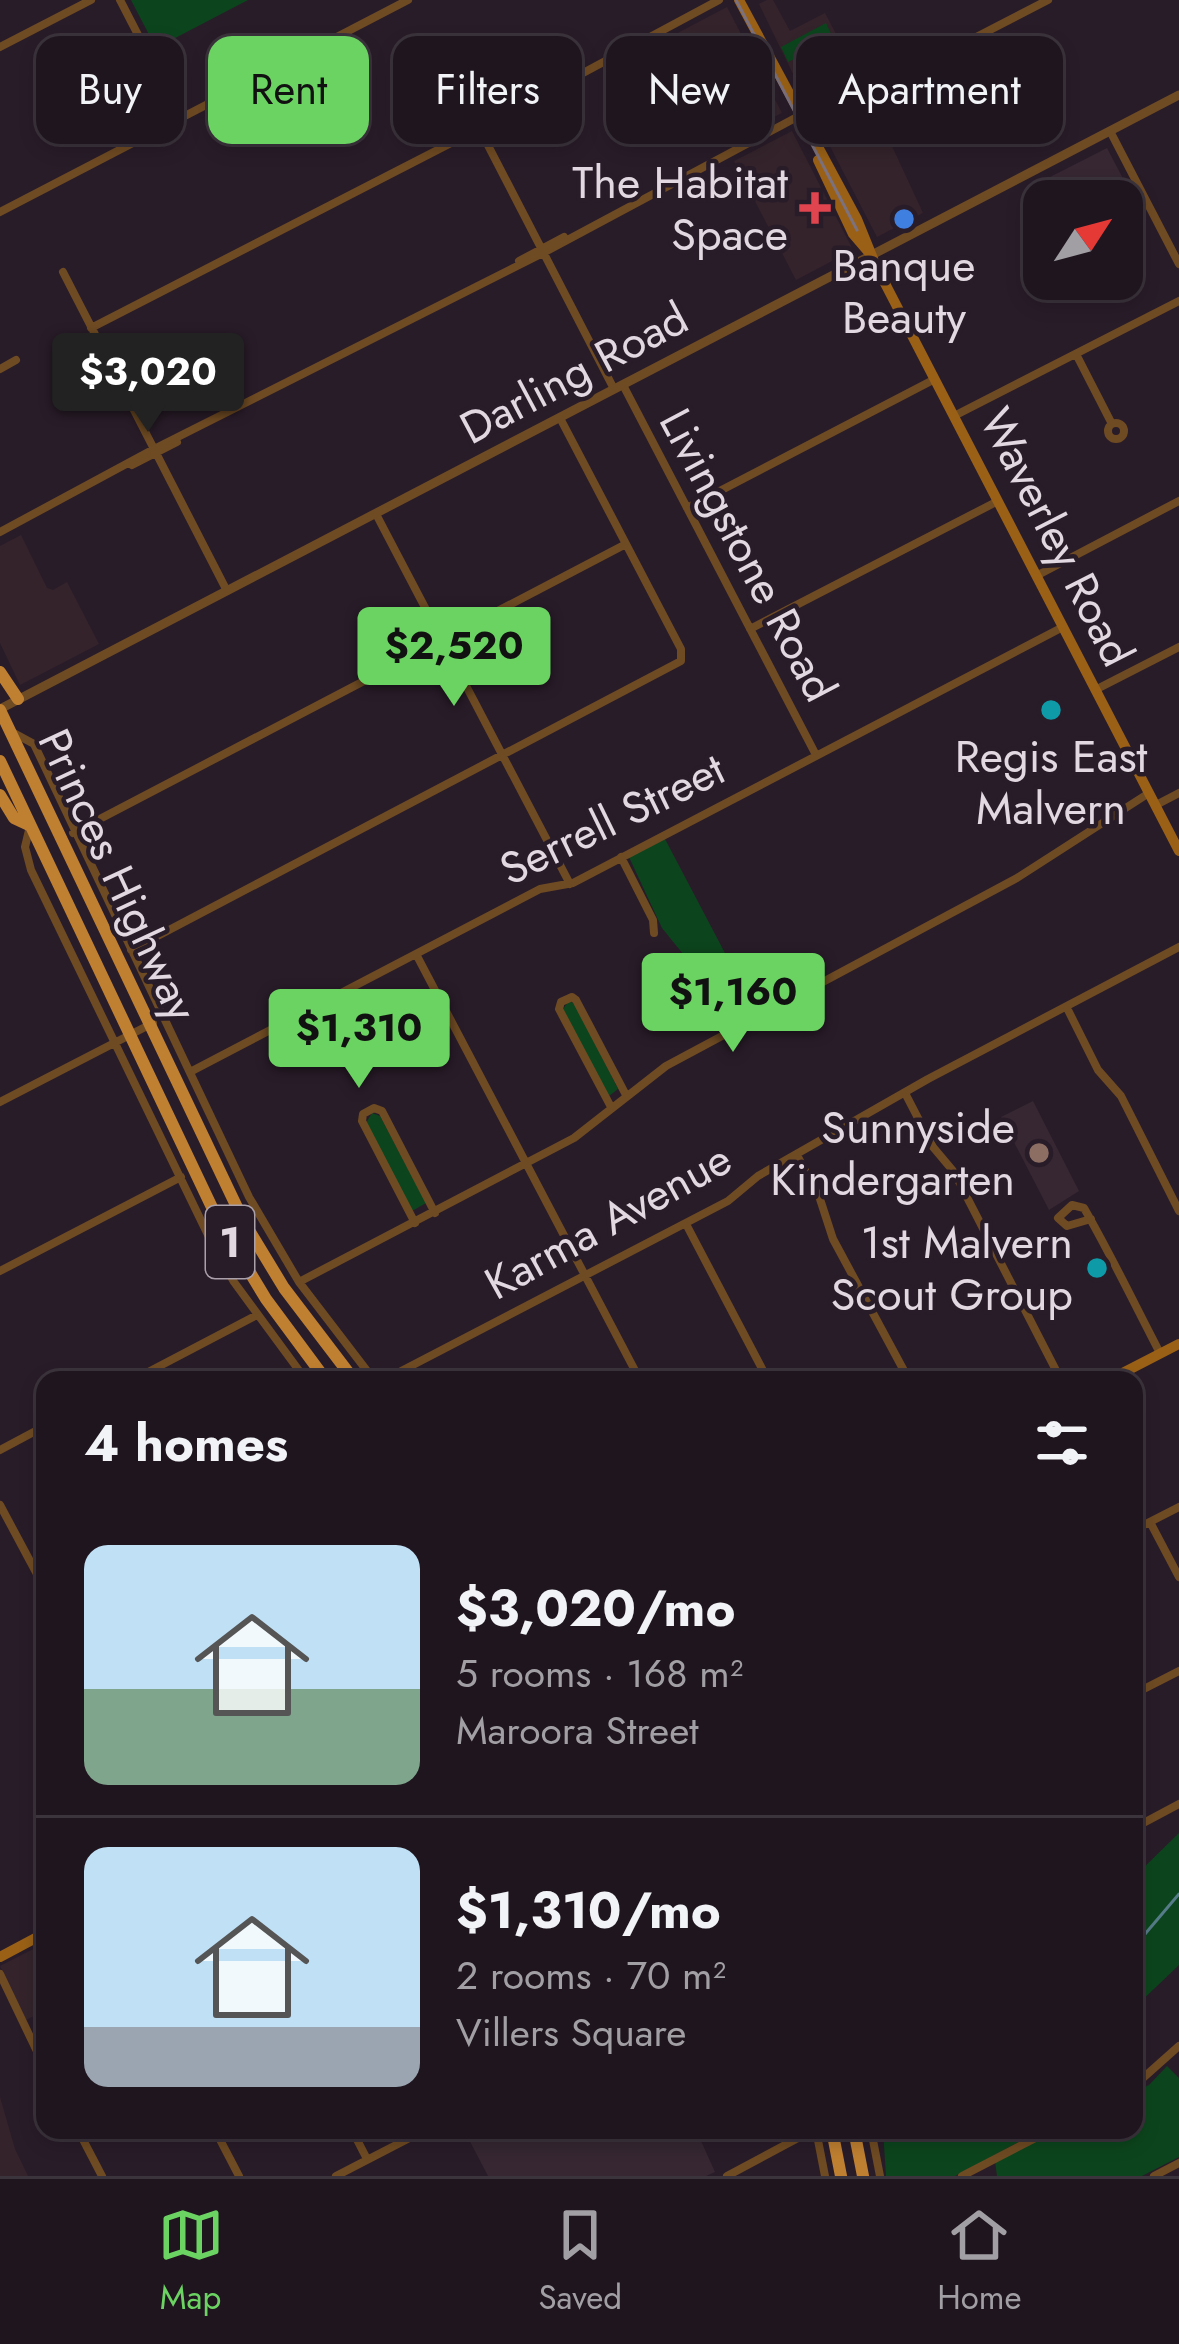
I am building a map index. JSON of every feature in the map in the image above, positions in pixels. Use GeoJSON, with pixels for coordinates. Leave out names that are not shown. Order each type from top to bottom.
{"type":"FeatureCollection","features":[{"type":"Feature","properties":{"kind":"highway"},"geometry":{"type":"LineString","coordinates":[[0,672],[18,699]]}},
{"type":"Feature","properties":{"kind":"highway","name":"Princes Highway"},"geometry":{"type":"LineString","coordinates":[[0,710],[244,1222],[284,1288],[347,1371]]}},
{"type":"Feature","properties":{"kind":"highway","name":"Princes Highway"},"geometry":{"type":"LineString","coordinates":[[0,761],[230,1241],[319,1371]]}},
{"type":"Feature","properties":{"kind":"highway"},"geometry":{"type":"LineString","coordinates":[[0,795],[14,818],[30,826]]}},
{"type":"Feature","properties":{"kind":"highway"},"geometry":{"type":"LineString","coordinates":[[307,1356],[325,1344]]}},
{"type":"Feature","properties":{"kind":"highway"},"geometry":{"type":"LineString","coordinates":[[834,2139],[841,2176]]}},
{"type":"Feature","properties":{"kind":"highway"},"geometry":{"type":"LineString","coordinates":[[856,2139],[863,2176]]}},
{"type":"Feature","properties":{"kind":"main road","name":"Waverley Road"},"geometry":{"type":"LineString","coordinates":[[739,0],[796,110]]}},
{"type":"Feature","properties":{"kind":"main road","name":"Waverley Road"},"geometry":{"type":"LineString","coordinates":[[815,144],[1179,851]]}},
{"type":"Feature","properties":{"kind":"main road"},"geometry":{"type":"LineString","coordinates":[[1126,1371],[1179,1344]]}},
{"type":"Feature","properties":{"kind":"main road"},"geometry":{"type":"LineString","coordinates":[[2,1952],[36,1938]]}},
{"type":"Feature","properties":{"kind":"street"},"geometry":{"type":"LineString","coordinates":[[0,47],[92,0]]}},
{"type":"Feature","properties":{"kind":"street"},"geometry":{"type":"LineString","coordinates":[[120,0],[139,36]]}},
{"type":"Feature","properties":{"kind":"street"},"geometry":{"type":"LineString","coordinates":[[184,116],[408,0]]}},
{"type":"Feature","properties":{"kind":"street"},"geometry":{"type":"LineString","coordinates":[[582,72],[719,0]]}},
{"type":"Feature","properties":{"kind":"street"},"geometry":{"type":"LineString","coordinates":[[978,36],[1048,0]]}},
{"type":"Feature","properties":{"kind":"street","name":"Darling Road"},"geometry":{"type":"LineString","coordinates":[[0,710],[1179,95]]}},
{"type":"Feature","properties":{"kind":"street"},"geometry":{"type":"LineString","coordinates":[[0,532],[541,250],[796,129]]}},
{"type":"Feature","properties":{"kind":"street"},"geometry":{"type":"LineString","coordinates":[[1110,131],[1179,264]]}},
{"type":"Feature","properties":{"kind":"street"},"geometry":{"type":"LineString","coordinates":[[0,212],[131,144]]}},
{"type":"Feature","properties":{"kind":"street"},"geometry":{"type":"LineString","coordinates":[[91,328],[444,144]]}},
{"type":"Feature","properties":{"kind":"street","name":"Livingstone Road"},"geometry":{"type":"LineString","coordinates":[[487,144],[816,755]]}},
{"type":"Feature","properties":{"kind":"street"},"geometry":{"type":"LineString","coordinates":[[63,272],[227,591]]}},
{"type":"Feature","properties":{"kind":"street"},"geometry":{"type":"LineString","coordinates":[[954,416],[1179,301]]}},
{"type":"Feature","properties":{"kind":"street"},"geometry":{"type":"LineString","coordinates":[[1076,354],[1112,424]]}},
{"type":"Feature","properties":{"kind":"street"},"geometry":{"type":"LineString","coordinates":[[0,369],[16,360]]}},
{"type":"Feature","properties":{"kind":"street"},"geometry":{"type":"LineString","coordinates":[[687,508],[935,379]]}},
{"type":"Feature","properties":{"kind":"street"},"geometry":{"type":"LineString","coordinates":[[131,950],[683,658],[560,418]]}},
{"type":"Feature","properties":{"kind":"street"},"geometry":{"type":"LineString","coordinates":[[750,629],[998,500]]}},
{"type":"Feature","properties":{"kind":"street"},"geometry":{"type":"LineString","coordinates":[[1036,576],[1179,501]]}},
{"type":"Feature","properties":{"kind":"street"},"geometry":{"type":"LineString","coordinates":[[376,514],[570,884]]}},
{"type":"Feature","properties":{"kind":"street"},"geometry":{"type":"LineString","coordinates":[[61,838],[626,544]]}},
{"type":"Feature","properties":{"kind":"street","name":"Serrell Street"},"geometry":{"type":"LineString","coordinates":[[190,1072],[543,887],[570,884],[1063,627]]}},
{"type":"Feature","properties":{"kind":"street"},"geometry":{"type":"LineString","coordinates":[[1095,690],[1179,647]]}},
{"type":"Feature","properties":{"kind":"street"},"geometry":{"type":"LineString","coordinates":[[9,730],[34,745],[249,1198],[299,1282],[367,1371]]}},
{"type":"Feature","properties":{"kind":"street"},"geometry":{"type":"LineString","coordinates":[[299,1282],[574,1138],[666,1066],[1017,878],[1149,793]]}},
{"type":"Feature","properties":{"kind":"street"},"geometry":{"type":"LineString","coordinates":[[1156,806],[1179,794]]}},
{"type":"Feature","properties":{"kind":"street"},"geometry":{"type":"LineString","coordinates":[[30,826],[26,856],[224,1265],[299,1371]]}},
{"type":"Feature","properties":{"kind":"street"},"geometry":{"type":"LineString","coordinates":[[26,856],[39,866],[50,867]]}},
{"type":"Feature","properties":{"kind":"street"},"geometry":{"type":"LineString","coordinates":[[621,857],[653,920],[654,933]]}},
{"type":"Feature","properties":{"kind":"street","name":"Karma Avenue"},"geometry":{"type":"LineString","coordinates":[[401,1371],[686,1224],[735,1197],[758,1176],[904,1093],[1179,947]]}},
{"type":"Feature","properties":{"kind":"street"},"geometry":{"type":"LineString","coordinates":[[416,954],[635,1371]]}},
{"type":"Feature","properties":{"kind":"street"},"geometry":{"type":"LineString","coordinates":[[611,1107],[559,1009],[561,1001],[576,1000],[626,1095]]}},
{"type":"Feature","properties":{"kind":"street"},"geometry":{"type":"LineString","coordinates":[[1067,1008],[1099,1070],[1121,1096],[1179,1211]]}},
{"type":"Feature","properties":{"kind":"street"},"geometry":{"type":"LineString","coordinates":[[0,1102],[164,1018]]}},
{"type":"Feature","properties":{"kind":"street"},"geometry":{"type":"LineString","coordinates":[[904,1093],[933,1147],[954,1172],[1056,1371]]}},
{"type":"Feature","properties":{"kind":"street"},"geometry":{"type":"LineString","coordinates":[[415,1223],[362,1121],[363,1114],[381,1109],[435,1213]]}},
{"type":"Feature","properties":{"kind":"street"},"geometry":{"type":"LineString","coordinates":[[797,1155],[820,1198],[833,1239],[904,1371]]}},
{"type":"Feature","properties":{"kind":"street"},"geometry":{"type":"LineString","coordinates":[[0,1271],[181,1177]]}},
{"type":"Feature","properties":{"kind":"street"},"geometry":{"type":"LineString","coordinates":[[1090,1219],[1160,1353]]}},
{"type":"Feature","properties":{"kind":"street"},"geometry":{"type":"LineString","coordinates":[[686,1224],[763,1371]]}},
{"type":"Feature","properties":{"kind":"street"},"geometry":{"type":"LineString","coordinates":[[150,1371],[257,1315]]}},
{"type":"Feature","properties":{"kind":"street"},"geometry":{"type":"LineString","coordinates":[[0,1450],[36,1431]]}},
{"type":"Feature","properties":{"kind":"street"},"geometry":{"type":"LineString","coordinates":[[0,1505],[36,1571]]}},
{"type":"Feature","properties":{"kind":"street"},"geometry":{"type":"LineString","coordinates":[[1143,1526],[1179,1507]]}},
{"type":"Feature","properties":{"kind":"street"},"geometry":{"type":"LineString","coordinates":[[1150,1522],[1179,1577]]}},
{"type":"Feature","properties":{"kind":"street"},"geometry":{"type":"LineString","coordinates":[[1143,1689],[1179,1671]]}},
{"type":"Feature","properties":{"kind":"street"},"geometry":{"type":"LineString","coordinates":[[1143,1823],[1179,1804]]}},
{"type":"Feature","properties":{"kind":"street"},"geometry":{"type":"LineString","coordinates":[[0,1974],[36,2051]]}},
{"type":"Feature","properties":{"kind":"street"},"geometry":{"type":"LineString","coordinates":[[1143,2078],[1179,2046]]}},
{"type":"Feature","properties":{"kind":"street"},"geometry":{"type":"LineString","coordinates":[[83,2139],[102,2176]]}},
{"type":"Feature","properties":{"kind":"street"},"geometry":{"type":"LineString","coordinates":[[219,2139],[238,2176]]}},
{"type":"Feature","properties":{"kind":"street"},"geometry":{"type":"LineString","coordinates":[[357,2139],[367,2159]]}},
{"type":"Feature","properties":{"kind":"street"},"geometry":{"type":"LineString","coordinates":[[336,2176],[406,2139]]}},
{"type":"Feature","properties":{"kind":"street"},"geometry":{"type":"LineString","coordinates":[[727,2176],[798,2139]]}},
{"type":"Feature","properties":{"kind":"street"},"geometry":{"type":"LineString","coordinates":[[817,2139],[825,2176]]}},
{"type":"Feature","properties":{"kind":"street"},"geometry":{"type":"LineString","coordinates":[[873,2139],[880,2176]]}},
{"type":"Feature","properties":{"kind":"street"},"geometry":{"type":"LineString","coordinates":[[962,2176],[1034,2139]]}},
{"type":"Feature","properties":{"kind":"street"},"geometry":{"type":"LineString","coordinates":[[1154,2176],[1179,2163]]}},
{"type":"Feature","properties":{"kind":"shaded area"},"geometry":{"type":"Polygon","coordinates":[[[773,0],[790,31],[825,13],[837,36],[796,36],[796,80],[759,4],[773,0]]]}},
{"type":"Feature","properties":{"kind":"shaded area"},"geometry":{"type":"Polygon","coordinates":[[[727,7],[742,36],[672,36],[727,7]]]}},
{"type":"Feature","properties":{"kind":"shaded area"},"geometry":{"type":"Polygon","coordinates":[[[772,94],[782,113],[772,118],[772,94]]]}},
{"type":"Feature","properties":{"kind":"shaded area"},"geometry":{"type":"Polygon","coordinates":[[[792,131],[853,250],[796,280],[734,161],[792,131]]]}},
{"type":"Feature","properties":{"kind":"shaded area"},"geometry":{"type":"Polygon","coordinates":[[[829,144],[891,144],[923,213],[877,237],[829,144]]]}},
{"type":"Feature","properties":{"kind":"shaded area"},"geometry":{"type":"Polygon","coordinates":[[[1107,148],[1124,180],[1052,180],[1107,148]]]}},
{"type":"Feature","properties":{"kind":"shaded area"},"geometry":{"type":"Polygon","coordinates":[[[21,535],[47,588],[53,590],[67,582],[99,644],[20,685],[0,643],[0,546],[21,535]]]}},
{"type":"Feature","properties":{"kind":"shaded area","name":"Sunnyside Kindergarten"},"geometry":{"type":"Polygon","coordinates":[[[1033,1101],[1079,1191],[1049,1210],[1001,1117],[1033,1101]]]}},
{"type":"Feature","properties":{"kind":"shaded area"},"geometry":{"type":"Polygon","coordinates":[[[36,1948],[36,2015],[26,2020],[0,1966],[36,1948]]]}},
{"type":"Feature","properties":{"kind":"shaded area"},"geometry":{"type":"Polygon","coordinates":[[[0,2097],[15,2149],[28,2176],[0,2176],[0,2097]]]}},
{"type":"Feature","properties":{"kind":"shaded area"},"geometry":{"type":"Polygon","coordinates":[[[469,2139],[700,2139],[715,2172],[706,2176],[488,2176],[469,2139]]]}},
{"type":"Feature","properties":{"kind":"green space"},"geometry":{"type":"Polygon","coordinates":[[[131,0],[248,0],[179,36],[150,36],[131,0]]]}},
{"type":"Feature","properties":{"kind":"green space"},"geometry":{"type":"Polygon","coordinates":[[[826,23],[832,36],[802,36],[826,23]]]}},
{"type":"Feature","properties":{"kind":"green space"},"geometry":{"type":"Polygon","coordinates":[[[796,39],[796,58],[788,62],[781,47],[796,39]]]}},
{"type":"Feature","properties":{"kind":"green space"},"geometry":{"type":"Polygon","coordinates":[[[665,839],[726,955],[696,970],[662,928],[629,857],[665,839]]]}},
{"type":"Feature","properties":{"kind":"green space"},"geometry":{"type":"Polygon","coordinates":[[[569,1001],[575,1004],[618,1089],[609,1096],[563,1009],[569,1001]]]}},
{"type":"Feature","properties":{"kind":"green space"},"geometry":{"type":"Polygon","coordinates":[[[372,1113],[380,1116],[426,1203],[412,1211],[366,1123],[372,1113]]]}},
{"type":"Feature","properties":{"kind":"green space"},"geometry":{"type":"Polygon","coordinates":[[[1179,1833],[1179,1965],[1143,1999],[1143,1868],[1179,1833]]]}},
{"type":"Feature","properties":{"kind":"green space"},"geometry":{"type":"Polygon","coordinates":[[[1167,2066],[1179,2078],[1179,2157],[1142,2176],[997,2176],[995,2161],[1038,2139],[1143,2139],[1143,2088],[1167,2066]]]}},
{"type":"Feature","properties":{"kind":"green space"},"geometry":{"type":"Polygon","coordinates":[[[884,2139],[1019,2142],[955,2176],[886,2176],[884,2139]]]}},
{"type":"Feature","properties":{"kind":"waterway"},"geometry":{"type":"LineString","coordinates":[[1143,1936],[1179,1894]]}},
{"type":"Feature","properties":{"kind":"tram line"},"geometry":{"type":"LineString","coordinates":[[736,0],[857,230]]}},
{"type":"Feature","properties":{"kind":"place","name":"The Habitat Space"},"geometry":{"type":"Point","coordinates":[815,208]}},
{"type":"Feature","properties":{"kind":"place","name":"Banque Beauty"},"geometry":{"type":"Point","coordinates":[904,219]}},
{"type":"Feature","properties":{"kind":"place","name":"Regis East Malvern"},"geometry":{"type":"Point","coordinates":[1051,710]}},
{"type":"Feature","properties":{"kind":"place","name":"Sunnyside Kindergarten"},"geometry":{"type":"Point","coordinates":[1039,1153]}},
{"type":"Feature","properties":{"kind":"place","name":"1st Malvern Scout Group"},"geometry":{"type":"Point","coordinates":[1097,1268]}}]}
